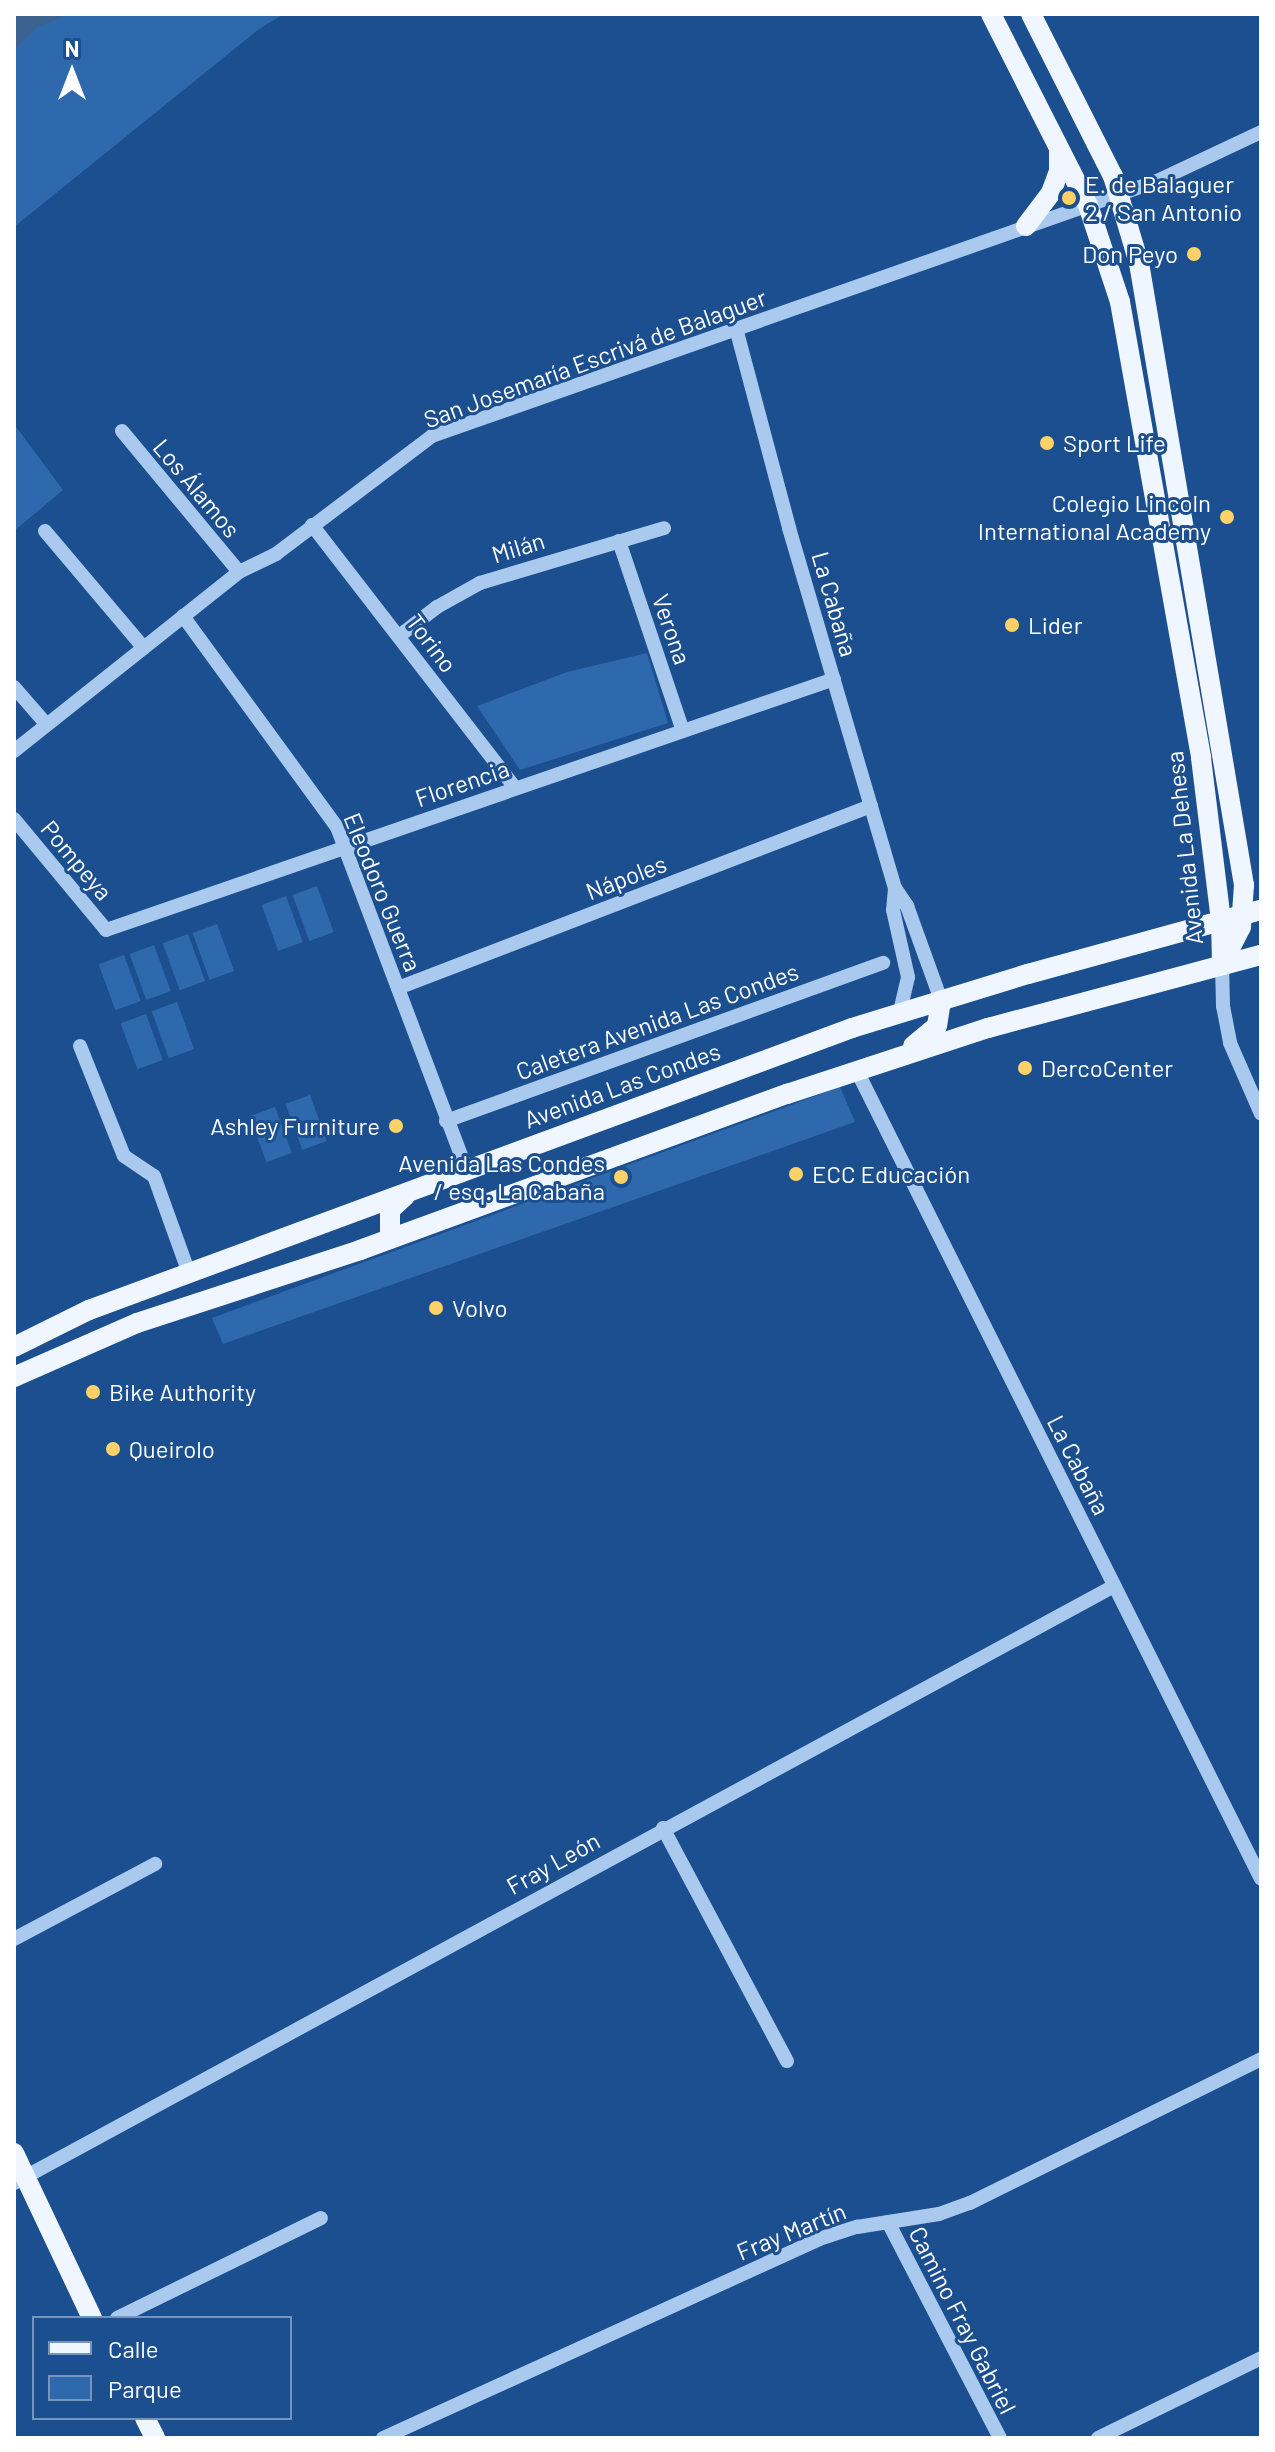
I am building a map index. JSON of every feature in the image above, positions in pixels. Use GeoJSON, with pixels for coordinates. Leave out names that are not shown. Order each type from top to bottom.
{"type":"FeatureCollection","features":[{"type":"Feature","properties":{"kind":"main road","name":"Avenida La Dehesa"},"geometry":{"type":"LineString","coordinates":[[991,14],[1088,205],[1114,280],[1128,340],[1189,680],[1221,920],[1222,964]]}},
{"type":"Feature","properties":{"kind":"main road","name":"Avenida La Dehesa"},"geometry":{"type":"LineString","coordinates":[[1031,14],[1121,194],[1139,263],[1224,747],[1244,885],[1252,912],[1222,964]]}},
{"type":"Feature","properties":{"kind":"main road"},"geometry":{"type":"LineString","coordinates":[[1026,226],[1051,193],[1059,171],[1058,147]]}},
{"type":"Feature","properties":{"kind":"main road","name":"Avenida Las Condes"},"geometry":{"type":"LineString","coordinates":[[14,1347],[89,1310],[900,1013],[1252,912]]}},
{"type":"Feature","properties":{"kind":"main road"},"geometry":{"type":"LineString","coordinates":[[14,1377],[137,1323],[390,1239],[857,1071],[988,1028],[1261,955]]}},
{"type":"Feature","properties":{"kind":"main road"},"geometry":{"type":"LineString","coordinates":[[893,1059],[932,1033],[940,1018],[941,1000]]}},
{"type":"Feature","properties":{"kind":"main road"},"geometry":{"type":"LineString","coordinates":[[390,1239],[390,1210],[411,1191]]}},
{"type":"Feature","properties":{"kind":"main road"},"geometry":{"type":"LineString","coordinates":[[14,2153],[20,2180],[91,2316]]}},
{"type":"Feature","properties":{"kind":"main road"},"geometry":{"type":"LineString","coordinates":[[146,2420],[155,2438]]}},
{"type":"Feature","properties":{"kind":"street","name":"San Josemaría Escrivá de Balaguer"},"geometry":{"type":"LineString","coordinates":[[14,751],[239,572],[276,554],[432,436],[737,332],[1121,194],[1193,167],[1261,132]]}},
{"type":"Feature","properties":{"kind":"street","name":"La Cabaña"},"geometry":{"type":"LineString","coordinates":[[737,332],[895,888],[907,906],[941,1000]]}},
{"type":"Feature","properties":{"kind":"street","name":"Los Álamos"},"geometry":{"type":"LineString","coordinates":[[122,431],[239,572]]}},
{"type":"Feature","properties":{"kind":"street","name":"Torino"},"geometry":{"type":"LineString","coordinates":[[312,525],[515,788]]}},
{"type":"Feature","properties":{"kind":"street","name":"Milán"},"geometry":{"type":"LineString","coordinates":[[399,636],[437,607],[480,583],[664,528]]}},
{"type":"Feature","properties":{"kind":"street"},"geometry":{"type":"LineString","coordinates":[[45,531],[144,648]]}},
{"type":"Feature","properties":{"kind":"street","name":"Verona"},"geometry":{"type":"LineString","coordinates":[[619,541],[683,731]]}},
{"type":"Feature","properties":{"kind":"street","name":"Eleodoro Guerra"},"geometry":{"type":"LineString","coordinates":[[183,616],[330,816],[346,845],[467,1171]]}},
{"type":"Feature","properties":{"kind":"street","name":"Florencia"},"geometry":{"type":"LineString","coordinates":[[106,930],[834,679]]}},
{"type":"Feature","properties":{"kind":"street"},"geometry":{"type":"LineString","coordinates":[[14,687],[47,725]]}},
{"type":"Feature","properties":{"kind":"street","name":"Nápoles"},"geometry":{"type":"LineString","coordinates":[[398,988],[871,806]]}},
{"type":"Feature","properties":{"kind":"street","name":"Pompeya"},"geometry":{"type":"LineString","coordinates":[[14,819],[106,930]]}},
{"type":"Feature","properties":{"kind":"street","name":"La Cabaña"},"geometry":{"type":"LineString","coordinates":[[895,888],[893,910],[908,977],[900,1013]]}},
{"type":"Feature","properties":{"kind":"street","name":"Caletera Avenida Las Condes"},"geometry":{"type":"LineString","coordinates":[[446,1121],[883,963]]}},
{"type":"Feature","properties":{"kind":"street"},"geometry":{"type":"LineString","coordinates":[[1222,964],[1223,1006],[1228,1034],[1261,1114]]}},
{"type":"Feature","properties":{"kind":"street"},"geometry":{"type":"LineString","coordinates":[[80,1046],[124,1156],[154,1176],[189,1273]]}},
{"type":"Feature","properties":{"kind":"street","name":"La Cabaña"},"geometry":{"type":"LineString","coordinates":[[857,1071],[1261,1879]]}},
{"type":"Feature","properties":{"kind":"street","name":"Fray León"},"geometry":{"type":"LineString","coordinates":[[20,2180],[663,1828],[1114,1586]]}},
{"type":"Feature","properties":{"kind":"street"},"geometry":{"type":"LineString","coordinates":[[663,1828],[787,2061]]}},
{"type":"Feature","properties":{"kind":"street"},"geometry":{"type":"LineString","coordinates":[[14,1939],[155,1864]]}},
{"type":"Feature","properties":{"kind":"street","name":"Fray Martín"},"geometry":{"type":"LineString","coordinates":[[383,2438],[819,2239],[888,2222],[939,2214],[970,2203],[1261,2059]]}},
{"type":"Feature","properties":{"kind":"street"},"geometry":{"type":"LineString","coordinates":[[121,2316],[321,2218]]}},
{"type":"Feature","properties":{"kind":"street","name":"Camino Fray Gabriel"},"geometry":{"type":"LineString","coordinates":[[888,2222],[1000,2438]]}},
{"type":"Feature","properties":{"kind":"street"},"geometry":{"type":"LineString","coordinates":[[1098,2438],[1261,2358]]}},
{"type":"Feature","properties":{"kind":"green space"},"geometry":{"type":"Polygon","coordinates":[[[14,14],[284,14],[259,29],[14,227],[14,14]]]}},
{"type":"Feature","properties":{"kind":"green space"},"geometry":{"type":"Polygon","coordinates":[[[14,424],[63,490],[14,531],[14,424]]]}},
{"type":"Feature","properties":{"kind":"green space"},"geometry":{"type":"Polygon","coordinates":[[[647,653],[668,723],[520,770],[477,706],[567,672],[647,653]]]}},
{"type":"Feature","properties":{"kind":"green space"},"geometry":{"type":"Polygon","coordinates":[[[317,886],[334,932],[309,941],[293,895],[317,886]]]}},
{"type":"Feature","properties":{"kind":"green space"},"geometry":{"type":"Polygon","coordinates":[[[286,896],[303,942],[278,951],[262,905],[286,896]]]}},
{"type":"Feature","properties":{"kind":"green space"},"geometry":{"type":"Polygon","coordinates":[[[217,924],[234,971],[210,980],[193,933],[217,924]]]}},
{"type":"Feature","properties":{"kind":"green space"},"geometry":{"type":"Polygon","coordinates":[[[188,934],[205,981],[180,990],[163,943],[188,934]]]}},
{"type":"Feature","properties":{"kind":"green space"},"geometry":{"type":"Polygon","coordinates":[[[154,945],[171,991],[146,1000],[130,954],[154,945]]]}},
{"type":"Feature","properties":{"kind":"green space"},"geometry":{"type":"Polygon","coordinates":[[[124,955],[141,1001],[115,1010],[99,964],[124,955]]]}},
{"type":"Feature","properties":{"kind":"green space"},"geometry":{"type":"Polygon","coordinates":[[[177,1002],[194,1049],[169,1058],[152,1011],[177,1002]]]}},
{"type":"Feature","properties":{"kind":"green space"},"geometry":{"type":"Polygon","coordinates":[[[146,1014],[163,1060],[137,1069],[121,1023],[146,1014]]]}},
{"type":"Feature","properties":{"kind":"green space"},"geometry":{"type":"Polygon","coordinates":[[[840,1087],[855,1122],[223,1344],[212,1318],[840,1087]]]}},
{"type":"Feature","properties":{"kind":"green space"},"geometry":{"type":"Polygon","coordinates":[[[310,1095],[327,1141],[302,1150],[286,1104],[310,1095]]]}},
{"type":"Feature","properties":{"kind":"green space"},"geometry":{"type":"Polygon","coordinates":[[[275,1107],[292,1153],[266,1162],[250,1116],[275,1107]]]}},
{"type":"Feature","properties":{"kind":"shaded area"},"geometry":{"type":"Polygon","coordinates":[[[14,14],[69,14],[36,28],[14,50],[14,14]]]}},
{"type":"Feature","properties":{"kind":"place","name":"E. de Balaguer 2 / San Antonio"},"geometry":{"type":"Point","coordinates":[1069,198]}},
{"type":"Feature","properties":{"kind":"place","name":"Don Peyo"},"geometry":{"type":"Point","coordinates":[1194,254]}},
{"type":"Feature","properties":{"kind":"place","name":"Sport Life"},"geometry":{"type":"Point","coordinates":[1047,443]}},
{"type":"Feature","properties":{"kind":"place","name":"Colegio Lincoln International Academy"},"geometry":{"type":"Point","coordinates":[1227,517]}},
{"type":"Feature","properties":{"kind":"place","name":"Lider"},"geometry":{"type":"Point","coordinates":[1012,625]}},
{"type":"Feature","properties":{"kind":"place","name":"DercoCenter"},"geometry":{"type":"Point","coordinates":[1025,1068]}},
{"type":"Feature","properties":{"kind":"place","name":"Ashley Furniture"},"geometry":{"type":"Point","coordinates":[396,1126]}},
{"type":"Feature","properties":{"kind":"place","name":"ECC Educación"},"geometry":{"type":"Point","coordinates":[796,1174]}},
{"type":"Feature","properties":{"kind":"place","name":"Avenida Las Condes / esq. La Cabaña"},"geometry":{"type":"Point","coordinates":[621,1177]}},
{"type":"Feature","properties":{"kind":"place","name":"Volvo"},"geometry":{"type":"Point","coordinates":[436,1308]}},
{"type":"Feature","properties":{"kind":"place","name":"Bike Authority"},"geometry":{"type":"Point","coordinates":[93,1392]}},
{"type":"Feature","properties":{"kind":"place","name":"Queirolo"},"geometry":{"type":"Point","coordinates":[113,1449]}}]}
